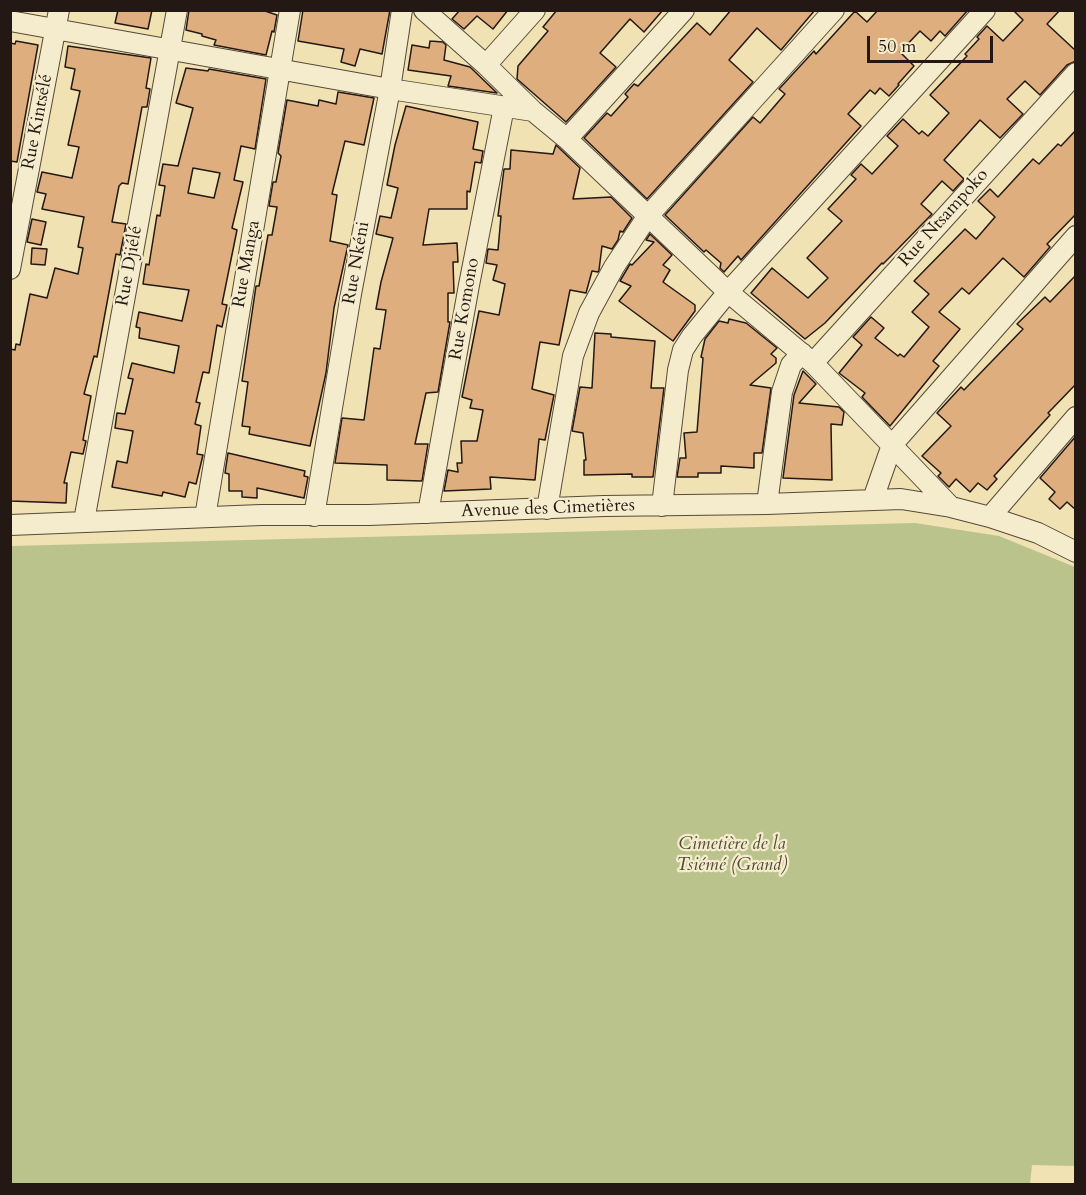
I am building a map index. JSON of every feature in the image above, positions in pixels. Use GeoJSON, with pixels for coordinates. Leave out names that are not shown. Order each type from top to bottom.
{"type":"FeatureCollection","features":[{"type":"Feature","properties":{"kind":"street","name":"Rue Djiélé"},"geometry":{"type":"LineString","coordinates":[[84,521],[177,10]]}},
{"type":"Feature","properties":{"kind":"street","name":"Rue Manga"},"geometry":{"type":"LineString","coordinates":[[205,517],[290,10]]}},
{"type":"Feature","properties":{"kind":"street","name":"Rue Nkéni"},"geometry":{"type":"LineString","coordinates":[[314,516],[402,10]]}},
{"type":"Feature","properties":{"kind":"street"},"geometry":{"type":"LineString","coordinates":[[424,10],[533,111],[567,139],[728,292],[808,358],[951,507]]}},
{"type":"Feature","properties":{"kind":"street"},"geometry":{"type":"LineString","coordinates":[[486,65],[535,10]]}},
{"type":"Feature","properties":{"kind":"street"},"geometry":{"type":"LineString","coordinates":[[567,139],[684,10]]}},
{"type":"Feature","properties":{"kind":"street"},"geometry":{"type":"LineString","coordinates":[[547,509],[573,356],[589,313],[614,267],[648,216],[834,10]]}},
{"type":"Feature","properties":{"kind":"street"},"geometry":{"type":"LineString","coordinates":[[662,506],[678,370],[683,350],[692,336],[728,292],[985,10]]}},
{"type":"Feature","properties":{"kind":"street"},"geometry":{"type":"LineString","coordinates":[[10,21],[57,19],[169,49],[390,89],[533,111]]}},
{"type":"Feature","properties":{"kind":"street","name":"Rue Kintsélé"},"geometry":{"type":"LineString","coordinates":[[10,269],[57,19]]}},
{"type":"Feature","properties":{"kind":"street","name":"Rue Ntsampoko"},"geometry":{"type":"LineString","coordinates":[[767,504],[782,392],[791,365],[808,358],[1076,73]]}},
{"type":"Feature","properties":{"kind":"street","name":"Rue Komono"},"geometry":{"type":"LineString","coordinates":[[429,513],[469,285],[504,106]]}},
{"type":"Feature","properties":{"kind":"street"},"geometry":{"type":"LineString","coordinates":[[873,499],[892,444],[1076,236]]}},
{"type":"Feature","properties":{"kind":"street"},"geometry":{"type":"LineString","coordinates":[[990,517],[1076,417]]}},
{"type":"Feature","properties":{"kind":"street","name":"Avenue des Cimetières"},"geometry":{"type":"LineString","coordinates":[[10,525],[261,515],[314,516],[901,499],[951,507],[990,517],[1038,533],[1076,552]]}},
{"type":"Feature","properties":{"kind":"green space","name":"Cimetière de la Tsiémé (Grand)"},"geometry":{"type":"Polygon","coordinates":[[[915,523],[999,536],[1075,567],[1075,1166],[1032,1165],[1030,1184],[11,1184],[11,546],[915,523]]]}},
{"type":"Feature","properties":{"kind":"building"},"geometry":{"type":"Polygon","coordinates":[[[118,10],[152,10],[148,29],[115,23],[118,10]]]}},
{"type":"Feature","properties":{"kind":"building"},"geometry":{"type":"Polygon","coordinates":[[[189,10],[262,10],[277,15],[266,55],[214,45],[216,40],[186,30],[189,10]]]}},
{"type":"Feature","properties":{"kind":"building"},"geometry":{"type":"Polygon","coordinates":[[[303,10],[390,10],[382,54],[360,49],[355,66],[341,62],[344,49],[298,41],[303,10]]]}},
{"type":"Feature","properties":{"kind":"building"},"geometry":{"type":"Polygon","coordinates":[[[460,10],[508,10],[493,29],[477,16],[464,29],[452,19],[460,10]]]}},
{"type":"Feature","properties":{"kind":"building"},"geometry":{"type":"Polygon","coordinates":[[[557,10],[663,10],[644,32],[630,19],[600,53],[616,67],[566,122],[517,79],[518,66],[548,31],[543,27],[557,10]]]}},
{"type":"Feature","properties":{"kind":"building"},"geometry":{"type":"Polygon","coordinates":[[[731,10],[815,10],[781,50],[757,28],[729,60],[753,82],[647,199],[584,138],[607,113],[611,116],[628,97],[625,94],[634,84],[638,86],[697,23],[710,35],[731,10]]]}},
{"type":"Feature","properties":{"kind":"building"},"geometry":{"type":"Polygon","coordinates":[[[878,10],[968,10],[945,36],[940,31],[931,41],[920,31],[900,52],[914,66],[899,85],[889,96],[880,88],[875,94],[870,90],[848,114],[861,126],[741,260],[738,256],[724,272],[720,268],[721,263],[706,250],[704,252],[665,215],[753,117],[760,123],[785,94],[779,89],[814,51],[816,54],[855,11],[867,22],[878,10]]]}},
{"type":"Feature","properties":{"kind":"building"},"geometry":{"type":"Polygon","coordinates":[[[1013,10],[1060,10],[1047,24],[1076,51],[1076,61],[1067,65],[1040,95],[1025,81],[1007,99],[1023,114],[1000,138],[980,120],[944,160],[964,179],[953,191],[942,181],[921,204],[932,214],[825,323],[805,339],[751,293],[772,268],[808,298],[828,278],[807,258],[842,221],[828,209],[856,179],[851,175],[861,164],[872,174],[898,146],[887,136],[903,119],[919,134],[922,131],[928,136],[949,113],[930,95],[967,56],[965,54],[987,26],[1003,41],[1023,20],[1013,10]]]}},
{"type":"Feature","properties":{"kind":"building"},"geometry":{"type":"Polygon","coordinates":[[[16,41],[38,45],[17,162],[10,161],[10,43],[15,44],[16,41]]]}},
{"type":"Feature","properties":{"kind":"building"},"geometry":{"type":"Polygon","coordinates":[[[430,41],[443,42],[446,45],[444,60],[470,67],[497,93],[448,86],[451,76],[408,70],[412,45],[429,48],[430,41]]]}},
{"type":"Feature","properties":{"kind":"building"},"geometry":{"type":"Polygon","coordinates":[[[68,46],[151,58],[146,88],[150,89],[147,107],[142,107],[128,184],[122,183],[119,186],[112,222],[126,224],[120,255],[116,254],[97,357],[94,356],[84,394],[91,396],[83,440],[86,441],[83,454],[71,452],[64,483],[67,483],[66,503],[10,501],[10,349],[15,350],[16,344],[20,345],[30,294],[47,298],[55,268],[78,274],[83,248],[78,247],[84,217],[42,209],[46,194],[37,192],[42,172],[72,178],[79,147],[68,145],[80,91],[71,89],[75,69],[65,67],[68,46]]]}},
{"type":"Feature","properties":{"kind":"building"},"geometry":{"type":"Polygon","coordinates":[[[186,68],[208,71],[209,69],[266,79],[255,149],[241,146],[234,180],[243,182],[232,228],[237,230],[222,304],[227,305],[222,327],[217,325],[209,373],[203,372],[196,402],[200,403],[195,424],[201,426],[197,454],[203,455],[196,484],[189,482],[185,497],[163,492],[162,496],[112,487],[117,461],[127,463],[133,431],[115,428],[117,413],[125,414],[133,379],[128,378],[132,363],[174,373],[179,346],[139,338],[140,328],[136,327],[139,312],[182,321],[189,290],[143,284],[165,186],[159,185],[163,164],[178,166],[193,108],[176,103],[186,68]],[[193,168],[188,193],[214,198],[220,173],[193,168]]]}},
{"type":"Feature","properties":{"kind":"building"},"geometry":{"type":"Polygon","coordinates":[[[338,92],[374,98],[364,145],[345,141],[332,194],[337,195],[330,241],[348,245],[334,308],[326,373],[310,446],[249,434],[250,427],[242,426],[248,382],[242,381],[256,286],[259,286],[268,235],[272,235],[277,207],[269,206],[281,156],[278,153],[287,100],[318,106],[319,100],[336,104],[338,92]]]}},
{"type":"Feature","properties":{"kind":"building"},"geometry":{"type":"Polygon","coordinates":[[[406,106],[478,122],[473,149],[483,151],[481,163],[475,162],[470,192],[467,191],[467,209],[429,209],[423,245],[457,243],[458,262],[453,262],[454,293],[448,293],[448,322],[450,322],[438,392],[426,393],[415,444],[428,444],[422,481],[387,480],[387,465],[335,463],[342,418],[364,420],[374,348],[380,349],[386,310],[376,309],[393,238],[376,234],[380,216],[391,218],[398,188],[387,185],[406,106]]]}},
{"type":"Feature","properties":{"kind":"building"},"geometry":{"type":"Polygon","coordinates":[[[1076,130],[1076,214],[1047,244],[1050,247],[1024,277],[1003,258],[969,294],[962,288],[939,312],[960,329],[933,361],[939,366],[890,426],[862,397],[865,393],[839,373],[862,345],[853,337],[871,317],[884,328],[875,338],[898,356],[900,354],[904,357],[929,327],[912,312],[929,294],[914,281],[965,229],[976,239],[995,217],[978,201],[990,189],[998,197],[1033,159],[1039,164],[1058,144],[1061,146],[1076,130]]]}},
{"type":"Feature","properties":{"kind":"building"},"geometry":{"type":"Polygon","coordinates":[[[556,145],[580,168],[573,199],[611,197],[632,218],[623,232],[620,231],[618,240],[612,249],[602,246],[599,270],[598,272],[592,271],[586,293],[570,290],[559,345],[540,342],[532,389],[554,395],[545,440],[539,439],[535,480],[490,477],[491,489],[444,491],[448,470],[458,472],[457,463],[462,463],[461,441],[477,441],[483,410],[470,408],[472,400],[462,397],[479,311],[499,315],[505,284],[493,280],[497,265],[486,263],[488,249],[498,250],[501,216],[498,216],[504,169],[510,169],[511,150],[553,154],[556,145]]]}},
{"type":"Feature","properties":{"kind":"building"},"geometry":{"type":"Polygon","coordinates":[[[32,219],[46,222],[41,245],[27,242],[32,219]]]}},
{"type":"Feature","properties":{"kind":"building"},"geometry":{"type":"Polygon","coordinates":[[[650,234],[672,255],[663,265],[670,270],[663,282],[695,305],[695,311],[673,341],[619,301],[631,286],[620,281],[630,264],[632,265],[654,242],[646,240],[650,234]]]}},
{"type":"Feature","properties":{"kind":"building"},"geometry":{"type":"Polygon","coordinates":[[[32,248],[47,249],[45,265],[31,264],[32,248]]]}},
{"type":"Feature","properties":{"kind":"building"},"geometry":{"type":"Polygon","coordinates":[[[1076,275],[1076,384],[994,476],[997,479],[987,490],[978,483],[970,492],[956,479],[949,487],[938,476],[941,473],[922,456],[951,426],[937,413],[961,387],[964,390],[1023,329],[1017,324],[1045,297],[1050,302],[1076,275]]]}},
{"type":"Feature","properties":{"kind":"building"},"geometry":{"type":"Polygon","coordinates":[[[729,319],[746,323],[777,348],[771,354],[776,358],[776,363],[750,385],[771,388],[762,453],[754,453],[754,468],[721,466],[721,473],[698,473],[698,477],[677,477],[680,458],[686,458],[684,433],[697,432],[703,358],[701,357],[705,339],[719,321],[728,323],[729,319]]]}},
{"type":"Feature","properties":{"kind":"building"},"geometry":{"type":"Polygon","coordinates":[[[595,333],[611,334],[611,337],[655,341],[651,388],[664,388],[653,477],[632,477],[632,474],[584,475],[584,460],[586,460],[583,433],[572,431],[580,387],[592,388],[595,333]]]}},
{"type":"Feature","properties":{"kind":"building"},"geometry":{"type":"Polygon","coordinates":[[[803,371],[816,384],[799,403],[839,407],[844,412],[842,425],[831,424],[832,480],[783,478],[794,395],[803,371]]]}},
{"type":"Feature","properties":{"kind":"building"},"geometry":{"type":"Polygon","coordinates":[[[1076,436],[1076,510],[1067,502],[1060,509],[1049,499],[1055,492],[1040,478],[1076,436]]]}},
{"type":"Feature","properties":{"kind":"building"},"geometry":{"type":"Polygon","coordinates":[[[228,453],[305,471],[304,476],[308,477],[304,498],[257,488],[257,498],[242,497],[242,491],[229,491],[229,474],[225,473],[228,453]]]}}]}
